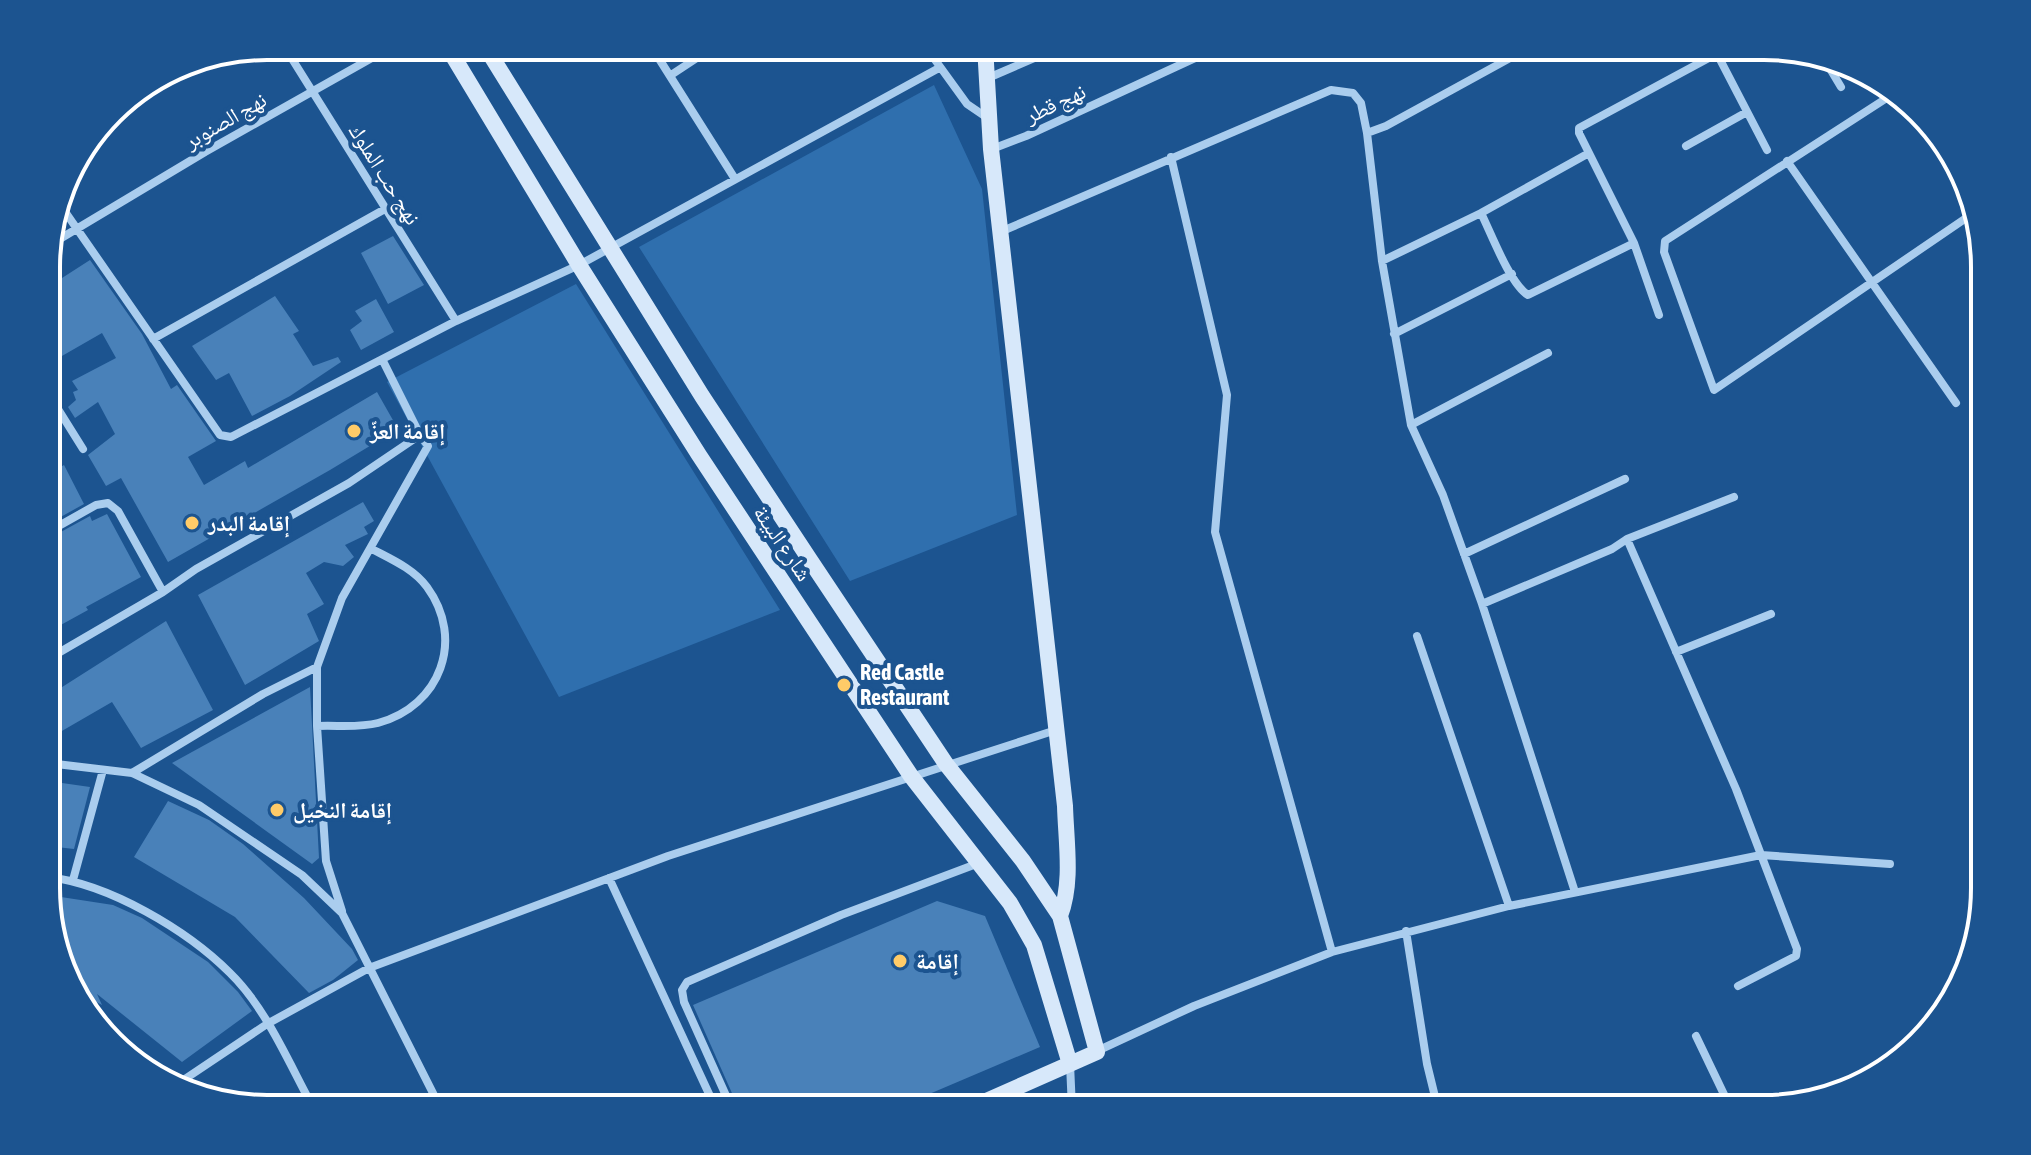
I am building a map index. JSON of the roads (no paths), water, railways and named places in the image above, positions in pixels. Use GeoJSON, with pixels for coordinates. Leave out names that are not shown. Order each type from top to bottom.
{"type":"FeatureCollection","features":[{"type":"Feature","properties":{"kind":"street","name":"نهج حب الملوك"},"geometry":{"type":"LineString","coordinates":[[292,60],[456,321]]}},
{"type":"Feature","properties":{"kind":"street","name":"نهج الصنوبر"},"geometry":{"type":"LineString","coordinates":[[63,237],[367,60]]}},
{"type":"Feature","properties":{"kind":"street","name":"شارع البيئة"},"geometry":{"type":"LineString","coordinates":[[455,60],[579,265],[699,455],[911,776],[1010,903],[1034,945],[1070,1064]]}},
{"type":"Feature","properties":{"kind":"street","name":"شارع البيئة"},"geometry":{"type":"LineString","coordinates":[[493,60],[702,396],[946,764],[1023,861],[1060,916],[1097,1052]]}},
{"type":"Feature","properties":{"kind":"street"},"geometry":{"type":"LineString","coordinates":[[661,60],[735,179]]}},
{"type":"Feature","properties":{"kind":"street"},"geometry":{"type":"LineString","coordinates":[[671,75],[694,60]]}},
{"type":"Feature","properties":{"kind":"street"},"geometry":{"type":"LineString","coordinates":[[934,60],[967,104],[989,119]]}},
{"type":"Feature","properties":{"kind":"street"},"geometry":{"type":"LineString","coordinates":[[986,60],[991,149],[1057,730],[1068,869],[1060,916]]}},
{"type":"Feature","properties":{"kind":"street"},"geometry":{"type":"LineString","coordinates":[[988,78],[1030,60]]}},
{"type":"Feature","properties":{"kind":"street","name":"نهج قطر"},"geometry":{"type":"LineString","coordinates":[[991,149],[1191,60]]}},
{"type":"Feature","properties":{"kind":"street"},"geometry":{"type":"LineString","coordinates":[[1367,133],[1386,126],[1506,60]]}},
{"type":"Feature","properties":{"kind":"street"},"geometry":{"type":"LineString","coordinates":[[1659,315],[1634,243],[1579,133],[1581,126],[1697,60]]}},
{"type":"Feature","properties":{"kind":"street"},"geometry":{"type":"LineString","coordinates":[[1720,60],[1767,150]]}},
{"type":"Feature","properties":{"kind":"street"},"geometry":{"type":"LineString","coordinates":[[67,215],[220,435],[231,437],[456,321],[579,265],[939,68]]}},
{"type":"Feature","properties":{"kind":"street"},"geometry":{"type":"LineString","coordinates":[[1832,72],[1841,87]]}},
{"type":"Feature","properties":{"kind":"street"},"geometry":{"type":"LineString","coordinates":[[1000,232],[1331,90],[1353,93],[1361,103],[1367,133],[1382,261],[1411,425],[1443,495],[1482,604],[1575,892]]}},
{"type":"Feature","properties":{"kind":"street"},"geometry":{"type":"LineString","coordinates":[[1885,99],[1665,241],[1663,246],[1714,390],[1965,219]]}},
{"type":"Feature","properties":{"kind":"street"},"geometry":{"type":"LineString","coordinates":[[1686,146],[1747,112]]}},
{"type":"Feature","properties":{"kind":"street"},"geometry":{"type":"LineString","coordinates":[[1382,261],[1481,213],[1589,153]]}},
{"type":"Feature","properties":{"kind":"street"},"geometry":{"type":"LineString","coordinates":[[1171,157],[1227,395],[1215,532],[1332,952]]}},
{"type":"Feature","properties":{"kind":"street"},"geometry":{"type":"LineString","coordinates":[[1787,161],[1956,403]]}},
{"type":"Feature","properties":{"kind":"street"},"geometry":{"type":"LineString","coordinates":[[153,339],[385,209]]}},
{"type":"Feature","properties":{"kind":"street"},"geometry":{"type":"LineString","coordinates":[[1481,213],[1523,293],[1533,295],[1634,243]]}},
{"type":"Feature","properties":{"kind":"street"},"geometry":{"type":"LineString","coordinates":[[1394,334],[1512,274]]}},
{"type":"Feature","properties":{"kind":"street"},"geometry":{"type":"LineString","coordinates":[[1411,425],[1548,353]]}},
{"type":"Feature","properties":{"kind":"street"},"geometry":{"type":"LineString","coordinates":[[383,361],[428,446],[342,598],[317,667],[317,726],[326,861],[342,913],[434,1095]]}},
{"type":"Feature","properties":{"kind":"street"},"geometry":{"type":"LineString","coordinates":[[60,412],[83,449]]}},
{"type":"Feature","properties":{"kind":"street"},"geometry":{"type":"LineString","coordinates":[[60,652],[163,592],[196,569],[349,483],[420,435]]}},
{"type":"Feature","properties":{"kind":"street"},"geometry":{"type":"LineString","coordinates":[[1464,554],[1625,479]]}},
{"type":"Feature","properties":{"kind":"street"},"geometry":{"type":"LineString","coordinates":[[1482,604],[1612,549],[1627,539],[1734,497]]}},
{"type":"Feature","properties":{"kind":"street"},"geometry":{"type":"LineString","coordinates":[[60,525],[96,505],[108,503],[118,511],[163,592]]}},
{"type":"Feature","properties":{"kind":"street"},"geometry":{"type":"LineString","coordinates":[[1627,539],[1736,789],[1797,949],[1796,956],[1738,986]]}},
{"type":"Feature","properties":{"kind":"street"},"geometry":{"type":"LineString","coordinates":[[317,726],[378,723],[398,715],[417,704],[435,681],[445,658],[445,630],[438,606],[426,585],[402,564],[372,549]]}},
{"type":"Feature","properties":{"kind":"street"},"geometry":{"type":"LineString","coordinates":[[1676,652],[1771,614]]}},
{"type":"Feature","properties":{"kind":"street"},"geometry":{"type":"LineString","coordinates":[[1417,636],[1509,906]]}},
{"type":"Feature","properties":{"kind":"street"},"geometry":{"type":"LineString","coordinates":[[132,773],[263,694],[317,667]]}},
{"type":"Feature","properties":{"kind":"street"},"geometry":{"type":"LineString","coordinates":[[186,1078],[267,1024],[369,968],[609,878],[946,764],[1057,730]]}},
{"type":"Feature","properties":{"kind":"street"},"geometry":{"type":"LineString","coordinates":[[60,765],[132,773],[199,805],[302,875],[342,913]]}},
{"type":"Feature","properties":{"kind":"street"},"geometry":{"type":"LineString","coordinates":[[73,880],[103,770]]}},
{"type":"Feature","properties":{"kind":"street"},"geometry":{"type":"LineString","coordinates":[[1000,1095],[1194,1006],[1332,952],[1406,931],[1509,906],[1761,855],[1890,864]]}},
{"type":"Feature","properties":{"kind":"street"},"geometry":{"type":"LineString","coordinates":[[726,1095],[684,1002],[682,990],[687,982],[841,915],[979,862]]}},
{"type":"Feature","properties":{"kind":"street"},"geometry":{"type":"LineString","coordinates":[[60,878],[73,880],[156,916],[231,973],[267,1024],[306,1095]]}},
{"type":"Feature","properties":{"kind":"street"},"geometry":{"type":"LineString","coordinates":[[609,878],[710,1095]]}},
{"type":"Feature","properties":{"kind":"street"},"geometry":{"type":"LineString","coordinates":[[1406,931],[1435,1095]]}},
{"type":"Feature","properties":{"kind":"street"},"geometry":{"type":"LineString","coordinates":[[1696,1036],[1724,1095]]}},
{"type":"Feature","properties":{"kind":"street"},"geometry":{"type":"LineString","coordinates":[[1070,1064],[1071,1095]]}},
{"type":"Feature","properties":{"kind":"place","name":"إقامة العزّ"},"geometry":{"type":"Point","coordinates":[354,431]}},
{"type":"Feature","properties":{"kind":"place","name":"إقامة البدر"},"geometry":{"type":"Point","coordinates":[192,523]}},
{"type":"Feature","properties":{"kind":"place","name":"Red Castle Restaurant"},"geometry":{"type":"Point","coordinates":[844,685]}},
{"type":"Feature","properties":{"kind":"place","name":"إقامة النخيل"},"geometry":{"type":"Point","coordinates":[277,810]}},
{"type":"Feature","properties":{"kind":"place","name":"إقامة"},"geometry":{"type":"Point","coordinates":[900,961]}}]}
